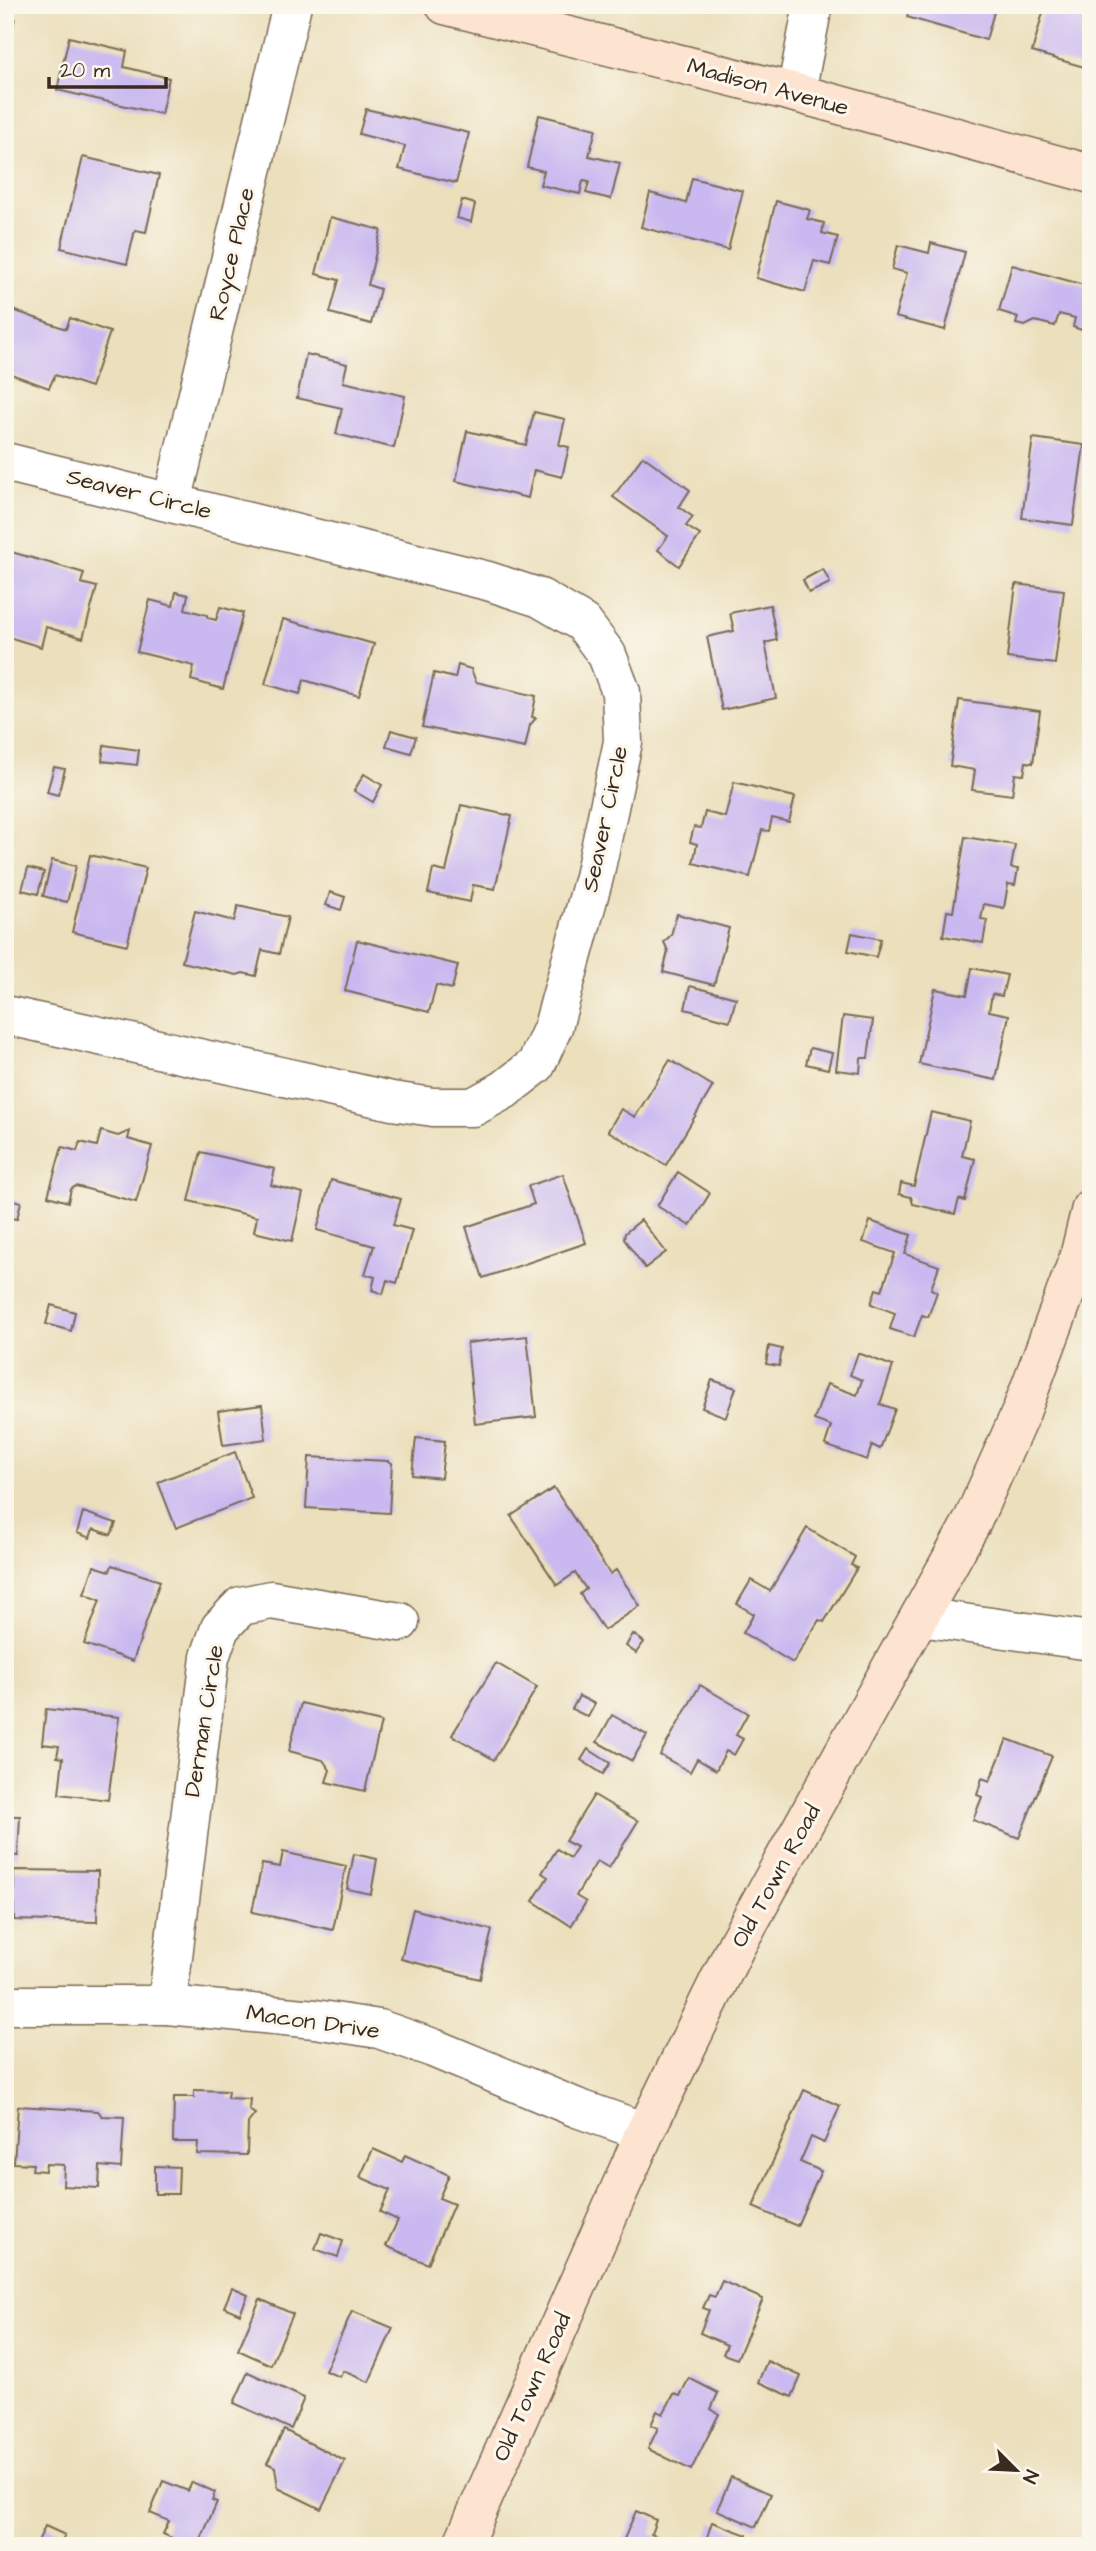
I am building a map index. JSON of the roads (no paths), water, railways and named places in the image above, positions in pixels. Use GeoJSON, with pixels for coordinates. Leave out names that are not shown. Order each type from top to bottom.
{"type":"FeatureCollection","features":[{"type":"Feature","properties":{"kind":"main road","name":"Madison Avenue"},"geometry":{"type":"LineString","coordinates":[[445,5],[796,93],[1091,174]]}},
{"type":"Feature","properties":{"kind":"main road","name":"Old Town Road"},"geometry":{"type":"LineString","coordinates":[[461,2546],[645,2132],[737,1944],[972,1522],[1021,1412],[1079,1257],[1091,1208]]}},
{"type":"Feature","properties":{"kind":"street","name":"Royce Place"},"geometry":{"type":"LineString","coordinates":[[172,502],[292,5]]}},
{"type":"Feature","properties":{"kind":"street"},"geometry":{"type":"LineString","coordinates":[[796,93],[813,5]]}},
{"type":"Feature","properties":{"kind":"street","name":"Seaver Circle"},"geometry":{"type":"LineString","coordinates":[[5,462],[488,581],[540,598],[583,624],[607,655],[621,692],[624,742],[594,877],[553,1027],[536,1065],[504,1090],[473,1107],[433,1107],[393,1101],[5,1016]]}},
{"type":"Feature","properties":{"kind":"street","name":"Derman Circle"},"geometry":{"type":"LineString","coordinates":[[167,2005],[210,1657],[220,1628],[241,1606],[271,1600],[400,1622]]}},
{"type":"Feature","properties":{"kind":"street"},"geometry":{"type":"LineString","coordinates":[[920,1617],[1091,1640]]}},
{"type":"Feature","properties":{"kind":"street","name":"Macon Drive"},"geometry":{"type":"LineString","coordinates":[[5,2006],[167,2005],[315,2019],[379,2029],[433,2048],[577,2108],[645,2132]]}}]}
